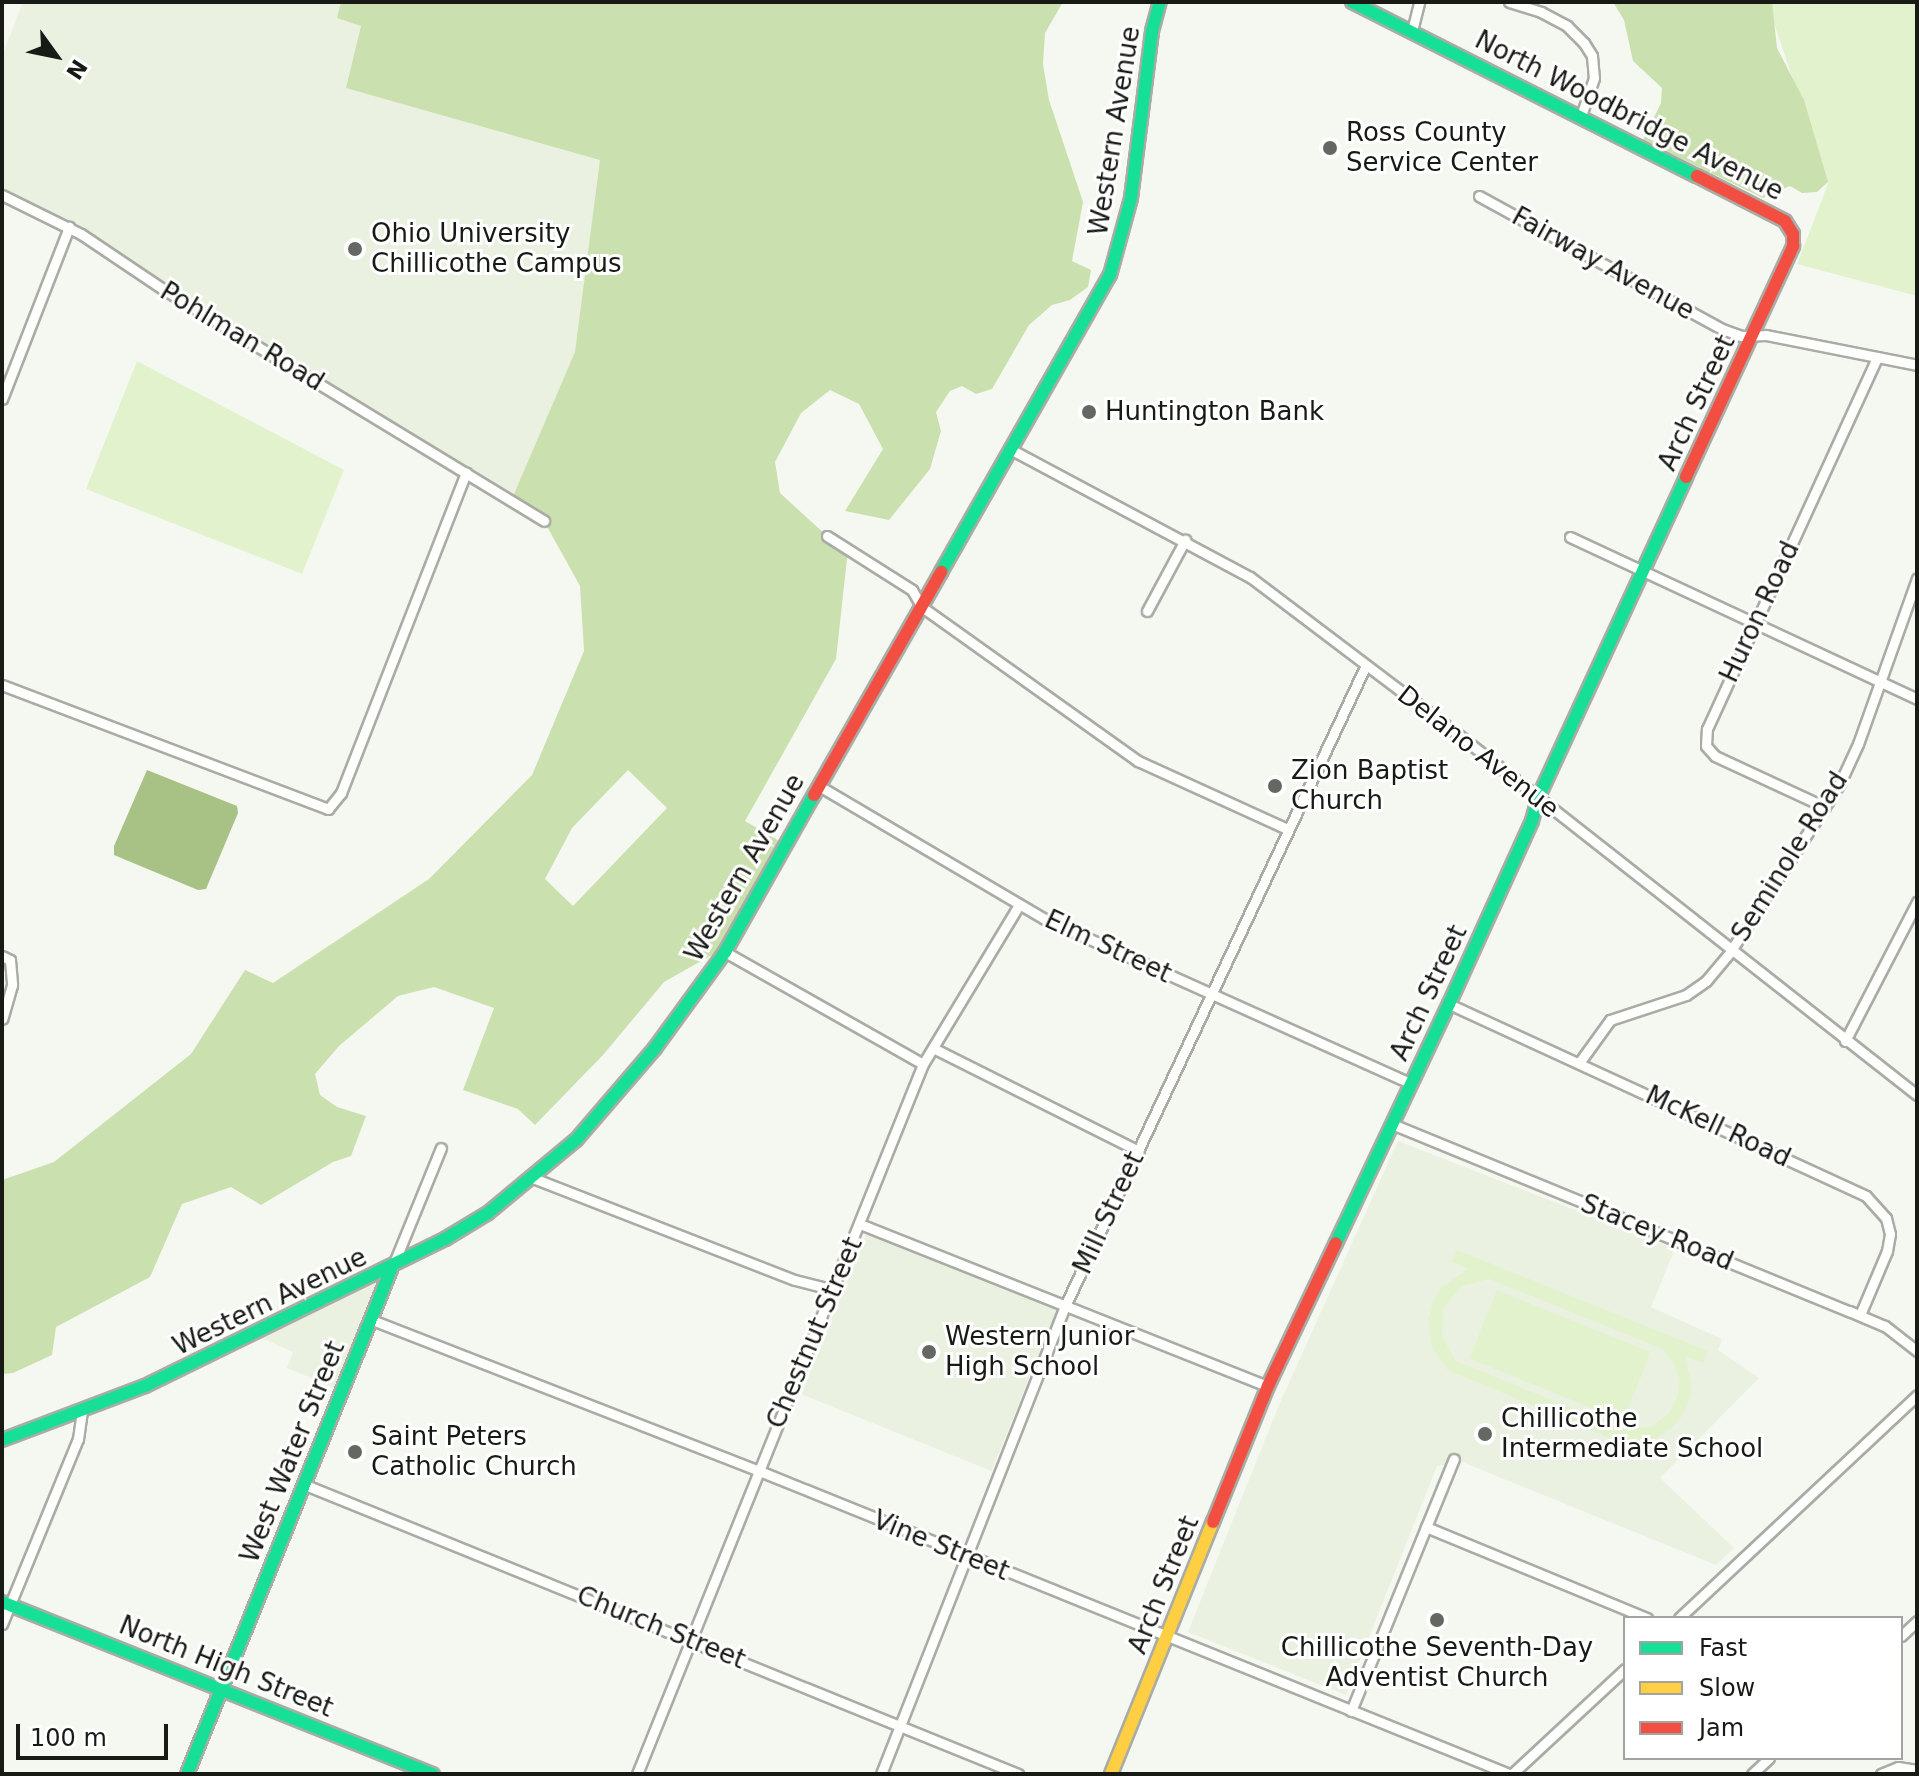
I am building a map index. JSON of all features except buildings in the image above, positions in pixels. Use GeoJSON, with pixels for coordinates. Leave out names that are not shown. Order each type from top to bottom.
{"type":"FeatureCollection","features":[{"type":"Feature","properties":{"kind":"street","name":"Western Avenue"},"geometry":{"type":"LineString","coordinates":[[2,1440],[145,1386],[392,1267],[488,1213],[576,1140],[620,1091],[725,952],[1093,308],[1123,236],[1152,31],[1160,2]]}},
{"type":"Feature","properties":{"kind":"street","name":"North Woodbridge Avenue"},"geometry":{"type":"LineString","coordinates":[[1352,2],[1581,115],[1785,221],[1793,234]]}},
{"type":"Feature","properties":{"kind":"street"},"geometry":{"type":"LineString","coordinates":[[1412,31],[1419,2]]}},
{"type":"Feature","properties":{"kind":"street"},"geometry":{"type":"LineString","coordinates":[[1509,2],[1554,19],[1584,43],[1592,56],[1594,78],[1581,115]]}},
{"type":"Feature","properties":{"kind":"street","name":"Pohlman Road"},"geometry":{"type":"LineString","coordinates":[[2,195],[69,227],[163,289],[466,473]]}},
{"type":"Feature","properties":{"kind":"street","name":"Fairway Avenue"},"geometry":{"type":"LineString","coordinates":[[1479,196],[1722,329],[1741,336],[1753,335],[1917,365]]}},
{"type":"Feature","properties":{"kind":"street"},"geometry":{"type":"LineString","coordinates":[[2,399],[69,227]]}},
{"type":"Feature","properties":{"kind":"street","name":"Arch Street"},"geometry":{"type":"LineString","coordinates":[[1111,1774],[1268,1386],[1449,1004],[1532,821],[1538,798],[1789,256],[1793,234]]}},
{"type":"Feature","properties":{"kind":"street","name":"Huron Road"},"geometry":{"type":"LineString","coordinates":[[1825,807],[1715,756],[1706,746],[1707,729],[1877,357]]}},
{"type":"Feature","properties":{"kind":"street","name":"Delano Avenue"},"geometry":{"type":"LineString","coordinates":[[1012,450],[1250,577],[1917,1095]]}},
{"type":"Feature","properties":{"kind":"street"},"geometry":{"type":"LineString","coordinates":[[2,685],[328,809],[341,793],[466,473],[544,521]]}},
{"type":"Feature","properties":{"kind":"street"},"geometry":{"type":"LineString","coordinates":[[827,536],[912,590],[922,607],[1138,761],[1287,829]]}},
{"type":"Feature","properties":{"kind":"street"},"geometry":{"type":"LineString","coordinates":[[1570,537],[1917,699]]}},
{"type":"Feature","properties":{"kind":"street"},"geometry":{"type":"LineString","coordinates":[[1147,611],[1185,540]]}},
{"type":"Feature","properties":{"kind":"street","name":"Seminole Road"},"geometry":{"type":"LineString","coordinates":[[1579,1063],[1610,1020],[1686,995],[1706,981],[1730,952],[1849,765],[1917,578]]}},
{"type":"Feature","properties":{"kind":"street","name":"Mill Street"},"geometry":{"type":"LineString","coordinates":[[881,1774],[1065,1306],[1366,665]]}},
{"type":"Feature","properties":{"kind":"street","name":"Elm Street"},"geometry":{"type":"LineString","coordinates":[[819,786],[1019,905],[1410,1083]]}},
{"type":"Feature","properties":{"kind":"street"},"geometry":{"type":"LineString","coordinates":[[1845,1041],[1893,941],[1917,902]]}},
{"type":"Feature","properties":{"kind":"street","name":"Chestnut Street"},"geometry":{"type":"LineString","coordinates":[[637,1774],[923,1064],[1019,905]]}},
{"type":"Feature","properties":{"kind":"street"},"geometry":{"type":"LineString","coordinates":[[725,952],[923,1064]]}},
{"type":"Feature","properties":{"kind":"street"},"geometry":{"type":"LineString","coordinates":[[2,1019],[12,985],[6,958]]}},
{"type":"Feature","properties":{"kind":"street","name":"McKell Road"},"geometry":{"type":"LineString","coordinates":[[1449,1004],[1828,1178],[1878,1206],[1890,1234],[1887,1251],[1860,1315]]}},
{"type":"Feature","properties":{"kind":"street"},"geometry":{"type":"LineString","coordinates":[[933,1048],[1139,1151]]}},
{"type":"Feature","properties":{"kind":"street","name":"Stacey Road"},"geometry":{"type":"LineString","coordinates":[[1392,1124],[1860,1315],[1885,1326],[1917,1351]]}},
{"type":"Feature","properties":{"kind":"street","name":"West Water Street"},"geometry":{"type":"LineString","coordinates":[[187,1774],[441,1148]]}},
{"type":"Feature","properties":{"kind":"street"},"geometry":{"type":"LineString","coordinates":[[533,1178],[795,1280],[834,1290]]}},
{"type":"Feature","properties":{"kind":"street"},"geometry":{"type":"LineString","coordinates":[[860,1224],[1268,1386]]}},
{"type":"Feature","properties":{"kind":"street","name":"Vine Street"},"geometry":{"type":"LineString","coordinates":[[372,1320],[757,1470],[966,1557],[1511,1774]]}},
{"type":"Feature","properties":{"kind":"street"},"geometry":{"type":"LineString","coordinates":[[1681,1616],[1917,1395]]}},
{"type":"Feature","properties":{"kind":"street"},"geometry":{"type":"LineString","coordinates":[[2,1624],[6,1603],[78,1439],[82,1410]]}},
{"type":"Feature","properties":{"kind":"street"},"geometry":{"type":"LineString","coordinates":[[1351,1711],[1454,1459]]}},
{"type":"Feature","properties":{"kind":"street","name":"Church Street"},"geometry":{"type":"LineString","coordinates":[[303,1484],[690,1638],[1018,1774]]}},
{"type":"Feature","properties":{"kind":"street"},"geometry":{"type":"LineString","coordinates":[[1426,1527],[1642,1616]]}},
{"type":"Feature","properties":{"kind":"street","name":"North High Street"},"geometry":{"type":"LineString","coordinates":[[6,1603],[433,1774]]}},
{"type":"Feature","properties":{"kind":"street"},"geometry":{"type":"LineString","coordinates":[[1511,1774],[1623,1671]]}},
{"type":"Feature","properties":{"kind":"street"},"geometry":{"type":"LineString","coordinates":[[1752,1774],[1767,1760]]}},
{"type":"Feature","properties":{"kind":"street"},"geometry":{"type":"LineString","coordinates":[[1881,1774],[1898,1767],[1917,1770]]}},
{"type":"Feature","properties":{"kind":"shaded area","name":"Ohio University Chillicothe Campus"},"geometry":{"type":"Polygon","coordinates":[[[23,2],[402,2],[610,153],[584,350],[516,495],[159,280],[66,219],[2,191],[2,56],[23,2]]]}},
{"type":"Feature","properties":{"kind":"shaded area"},"geometry":{"type":"Polygon","coordinates":[[[341,2],[1063,2],[1045,33],[1043,64],[1049,100],[1083,202],[1072,261],[1091,270],[1088,287],[1070,300],[1052,305],[1029,325],[992,389],[976,394],[962,386],[950,391],[936,412],[941,431],[930,469],[889,520],[845,511],[883,449],[859,404],[830,390],[801,413],[775,462],[780,493],[827,536],[848,550],[836,659],[745,821],[781,842],[717,952],[664,982],[603,1055],[535,1125],[518,1109],[463,1090],[494,1008],[434,987],[398,996],[339,1046],[315,1074],[320,1095],[337,1107],[366,1116],[351,1156],[333,1162],[261,1205],[231,1187],[182,1204],[150,1277],[56,1327],[52,1355],[13,1373],[2,1374],[2,1180],[54,1162],[191,1054],[245,970],[273,983],[429,879],[532,775],[584,651],[580,586],[544,521],[511,501],[575,352],[600,160],[346,88],[361,26],[337,18],[341,2]],[[628,770],[572,828],[545,879],[573,906],[667,808],[628,770]]]}},
{"type":"Feature","properties":{"kind":"shaded area"},"geometry":{"type":"Polygon","coordinates":[[[1613,2],[1772,2],[1777,48],[1804,100],[1828,182],[1817,192],[1802,193],[1790,186],[1763,198],[1643,140],[1661,103],[1662,88],[1633,61],[1624,20],[1613,2]]]}},
{"type":"Feature","properties":{"kind":"shaded area"},"geometry":{"type":"Polygon","coordinates":[[[1767,2],[1917,2],[1917,296],[1797,264],[1828,184],[1767,2]]]}},
{"type":"Feature","properties":{"kind":"shaded area"},"geometry":{"type":"Polygon","coordinates":[[[137,361],[344,470],[302,574],[86,489],[137,361]]]}},
{"type":"Feature","properties":{"kind":"shaded area"},"geometry":{"type":"Polygon","coordinates":[[[147,770],[237,806],[238,813],[206,889],[198,890],[114,855],[114,846],[147,770]]]}},
{"type":"Feature","properties":{"kind":"shaded area","name":"Chillicothe Intermediate School"},"geometry":{"type":"Polygon","coordinates":[[[1398,1141],[1675,1249],[1651,1307],[1722,1339],[1718,1350],[1759,1378],[1660,1478],[1734,1548],[1716,1565],[1462,1462],[1437,1466],[1346,1695],[1188,1632],[1279,1405],[1398,1141]]]}},
{"type":"Feature","properties":{"kind":"shaded area","name":"Western Junior High School"},"geometry":{"type":"Polygon","coordinates":[[[867,1232],[1057,1309],[992,1471],[801,1394],[867,1232]]]}},
{"type":"Feature","properties":{"kind":"shaded area"},"geometry":{"type":"Polygon","coordinates":[[[1457,1250],[1708,1351],[1703,1363],[1685,1356],[1692,1389],[1678,1422],[1656,1439],[1638,1443],[1620,1442],[1448,1370],[1432,1348],[1428,1321],[1432,1303],[1441,1288],[1468,1269],[1452,1262],[1457,1250]],[[1489,1279],[1462,1286],[1443,1308],[1442,1337],[1456,1361],[1623,1429],[1651,1427],[1668,1414],[1678,1395],[1679,1380],[1675,1366],[1663,1349],[1489,1279]]]}},
{"type":"Feature","properties":{"kind":"shaded area"},"geometry":{"type":"Polygon","coordinates":[[[383,1279],[338,1389],[287,1368],[293,1352],[259,1337],[383,1279]]]}},
{"type":"Feature","properties":{"kind":"shaded area"},"geometry":{"type":"Polygon","coordinates":[[[1497,1290],[1651,1352],[1623,1421],[1469,1359],[1497,1290]]]}},
{"type":"Feature","properties":{"kind":"traffic: fast"},"geometry":{"type":"LineString","coordinates":[[941,572],[1110,275],[1131,198],[1152,31],[1160,2]]}},
{"type":"Feature","properties":{"kind":"traffic: fast"},"geometry":{"type":"LineString","coordinates":[[1352,2],[1697,176]]}},
{"type":"Feature","properties":{"kind":"traffic: fast"},"geometry":{"type":"LineString","coordinates":[[1336,1243],[1449,1004],[1532,821],[1538,798],[1686,477]]}},
{"type":"Feature","properties":{"kind":"traffic: fast"},"geometry":{"type":"LineString","coordinates":[[2,1440],[145,1386],[445,1239],[488,1213],[576,1140],[655,1048],[725,952],[814,795]]}},
{"type":"Feature","properties":{"kind":"traffic: fast"},"geometry":{"type":"LineString","coordinates":[[187,1774],[392,1267]]}},
{"type":"Feature","properties":{"kind":"traffic: fast"},"geometry":{"type":"LineString","coordinates":[[2,1602],[433,1774]]}},
{"type":"Feature","properties":{"kind":"traffic: slow"},"geometry":{"type":"LineString","coordinates":[[1111,1774],[1213,1522]]}},
{"type":"Feature","properties":{"kind":"traffic: jam"},"geometry":{"type":"LineString","coordinates":[[1686,477],[1793,246],[1793,234],[1785,221],[1697,176]]}},
{"type":"Feature","properties":{"kind":"traffic: jam"},"geometry":{"type":"LineString","coordinates":[[814,795],[941,572]]}},
{"type":"Feature","properties":{"kind":"traffic: jam"},"geometry":{"type":"LineString","coordinates":[[1213,1522],[1268,1386],[1336,1243]]}},
{"type":"Feature","properties":{"kind":"place","name":"Ross County Service Center"},"geometry":{"type":"Point","coordinates":[1330,148]}},
{"type":"Feature","properties":{"kind":"place","name":"Ohio University Chillicothe Campus"},"geometry":{"type":"Point","coordinates":[355,249]}},
{"type":"Feature","properties":{"kind":"place","name":"Huntington Bank"},"geometry":{"type":"Point","coordinates":[1089,412]}},
{"type":"Feature","properties":{"kind":"place","name":"Zion Baptist Church"},"geometry":{"type":"Point","coordinates":[1275,786]}},
{"type":"Feature","properties":{"kind":"place","name":"Western Junior High School"},"geometry":{"type":"Point","coordinates":[929,1352]}},
{"type":"Feature","properties":{"kind":"place","name":"Chillicothe Intermediate School"},"geometry":{"type":"Point","coordinates":[1485,1434]}},
{"type":"Feature","properties":{"kind":"place","name":"Saint Peters Catholic Church"},"geometry":{"type":"Point","coordinates":[355,1452]}},
{"type":"Feature","properties":{"kind":"place","name":"Chillicothe Seventh-Day Adventist Church"},"geometry":{"type":"Point","coordinates":[1437,1620]}}]}
